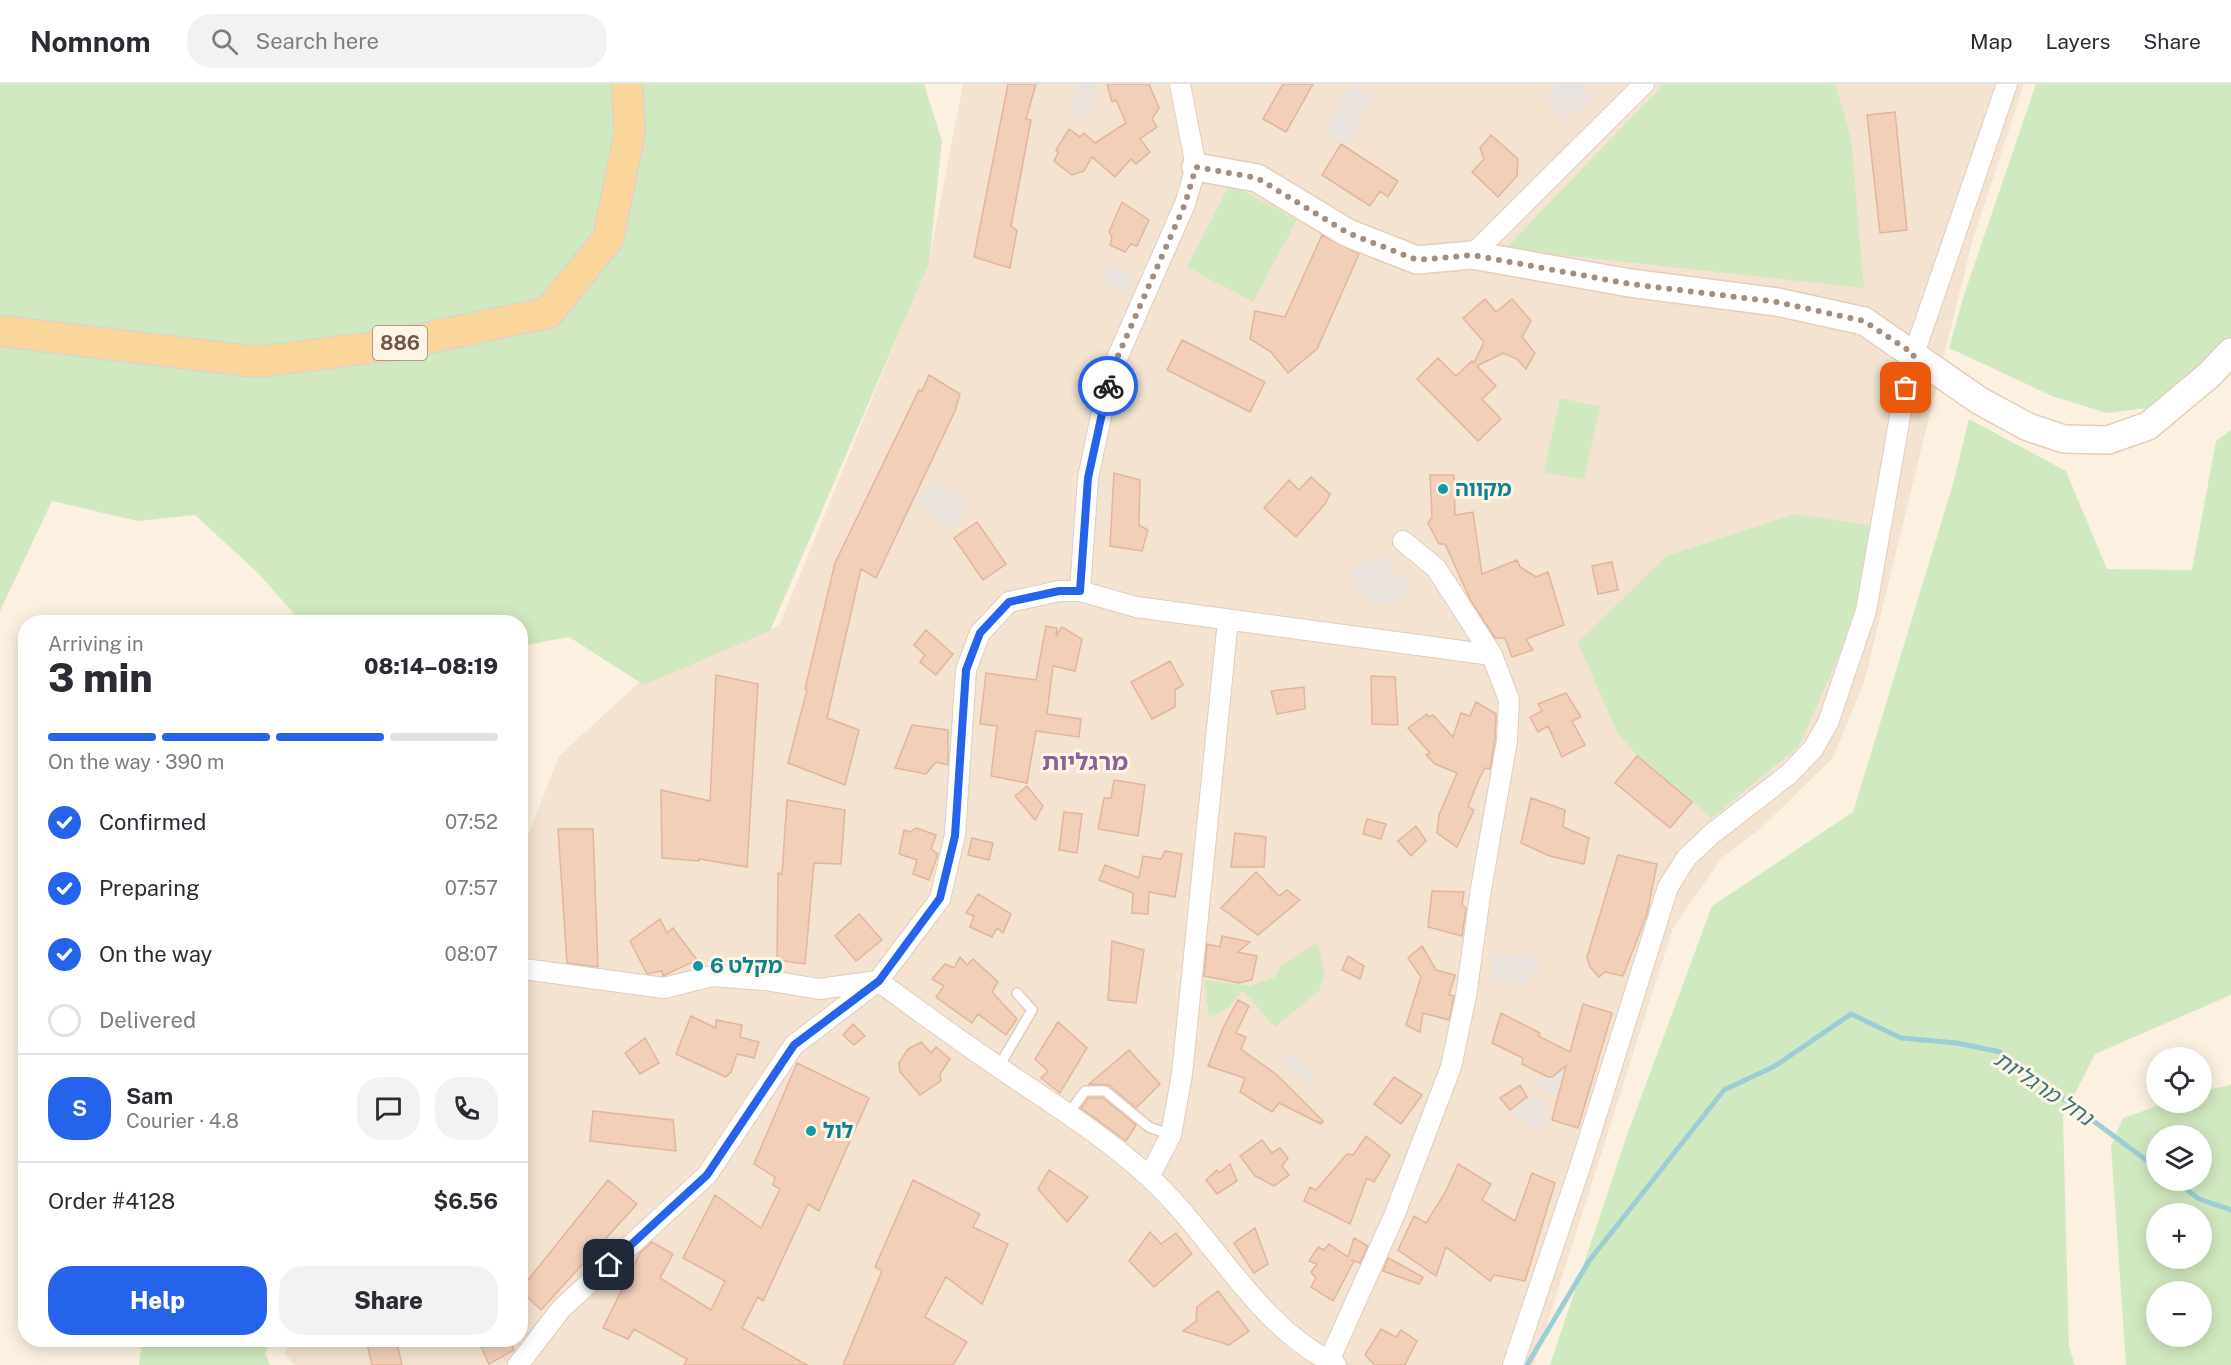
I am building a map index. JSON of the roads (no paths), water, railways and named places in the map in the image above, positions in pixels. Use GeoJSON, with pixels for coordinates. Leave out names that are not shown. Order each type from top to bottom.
{"type":"FeatureCollection","features":[{"type":"Feature","properties":{"kind":"main road","name":"886"},"geometry":{"type":"LineString","coordinates":[[0,331],[257,362],[393,345],[548,313],[608,239],[630,132],[627,84]]}},
{"type":"Feature","properties":{"kind":"street"},"geometry":{"type":"LineString","coordinates":[[1080,591],[1088,478],[1110,374],[1185,204],[1196,167],[1180,84]]}},
{"type":"Feature","properties":{"kind":"street"},"geometry":{"type":"LineString","coordinates":[[1472,255],[1644,84]]}},
{"type":"Feature","properties":{"kind":"street"},"geometry":{"type":"LineString","coordinates":[[1513,1365],[1581,1164],[1668,887],[1687,857],[1713,833],[1789,774],[1814,749],[1828,723],[1866,611],[1902,405],[1914,354],[2007,84]]}},
{"type":"Feature","properties":{"kind":"street"},"geometry":{"type":"LineString","coordinates":[[1196,167],[1257,178],[1348,233],[1417,260],[1472,255],[1630,284],[1777,302],[1864,321],[1980,401],[2009,418],[2046,435],[2085,441],[2121,436],[2148,426],[2194,389],[2231,352]]}},
{"type":"Feature","properties":{"kind":"street"},"geometry":{"type":"LineString","coordinates":[[528,970],[664,988],[712,976],[765,980],[819,989],[879,981],[998,1068],[1069,1113],[1149,1177],[1276,1324],[1305,1348],[1332,1363],[1394,1216],[1451,1067],[1466,996],[1481,890],[1507,741],[1509,700],[1492,655],[1436,568],[1403,541]]}},
{"type":"Feature","properties":{"kind":"street"},"geometry":{"type":"LineString","coordinates":[[518,1365],[561,1309],[707,1175],[794,1045],[879,981],[940,898],[955,836],[966,670],[980,633],[1009,602],[1059,591],[1080,591],[1136,607],[1492,655]]}},
{"type":"Feature","properties":{"kind":"street"},"geometry":{"type":"LineString","coordinates":[[1149,1177],[1171,1135],[1182,1074],[1228,620]]}},
{"type":"Feature","properties":{"kind":"lane"},"geometry":{"type":"LineString","coordinates":[[998,1068],[1032,1010],[1017,993]]}},
{"type":"Feature","properties":{"kind":"lane"},"geometry":{"type":"LineString","coordinates":[[1069,1113],[1085,1091],[1105,1091],[1149,1127],[1171,1135]]}},
{"type":"Feature","properties":{"kind":"waterway"},"geometry":{"type":"LineString","coordinates":[[1527,1365],[1589,1261],[1724,1090],[1775,1066],[1851,1014],[1901,1038],[1957,1043],[2000,1052],[2146,1160]]}},
{"type":"Feature","properties":{"kind":"waterway","name":"נחל מרגליות"},"geometry":{"type":"LineString","coordinates":[[2188,1191],[2199,1199],[2231,1210]]}},
{"type":"Feature","properties":{"kind":"place","name":"מקווה"},"geometry":{"type":"Point","coordinates":[1443,489]}},
{"type":"Feature","properties":{"kind":"place","name":"מקלט 6"},"geometry":{"type":"Point","coordinates":[698,966]}},
{"type":"Feature","properties":{"kind":"place","name":"לול"},"geometry":{"type":"Point","coordinates":[811,1131]}},
{"type":"Feature","properties":{"kind":"district","name":"מרגליות"},"geometry":{"type":"Point","coordinates":[1085,762]}}]}
